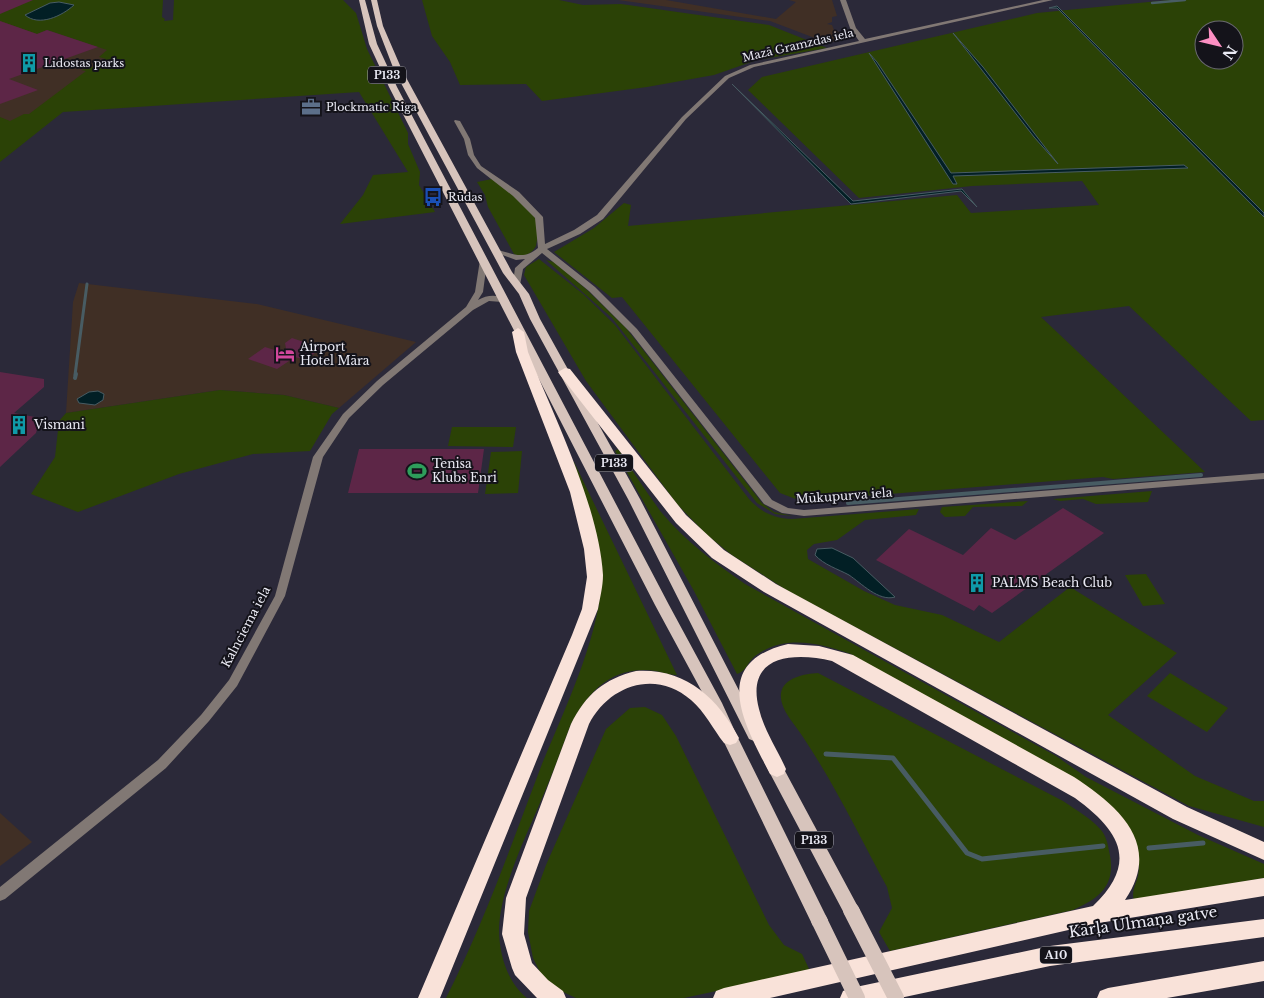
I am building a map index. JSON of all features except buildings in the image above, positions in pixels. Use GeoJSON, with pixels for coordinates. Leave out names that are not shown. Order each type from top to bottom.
{"type":"FeatureCollection","features":[{"type":"Feature","properties":{"kind":"highway"},"geometry":{"type":"LineString","coordinates":[[429,998],[580,635],[590,609],[595,577],[592,549],[577,492],[526,361],[518,332]]}},
{"type":"Feature","properties":{"kind":"highway"},"geometry":{"type":"LineString","coordinates":[[565,372],[670,508],[699,538],[740,569],[770,588],[1180,813],[1264,851]]}},
{"type":"Feature","properties":{"kind":"highway"},"geometry":{"type":"LineString","coordinates":[[777,769],[752,716],[748,687],[752,674],[767,658],[776,652],[790,650],[818,651],[847,660],[1067,782],[1096,802],[1117,824],[1130,846],[1130,865],[1119,892],[1099,914]]}},
{"type":"Feature","properties":{"kind":"highway"},"geometry":{"type":"LineString","coordinates":[[556,998],[540,987],[523,968],[513,934],[516,898],[580,724],[587,710],[605,691],[617,684],[630,679],[658,678],[691,690],[708,707],[730,738]]}},
{"type":"Feature","properties":{"kind":"highway"},"geometry":{"type":"LineString","coordinates":[[724,998],[1099,914],[1264,887]]}},
{"type":"Feature","properties":{"kind":"highway","name":"Kārļa Ulmaņa gatve"},"geometry":{"type":"LineString","coordinates":[[851,998],[1050,956],[1264,928]]}},
{"type":"Feature","properties":{"kind":"highway"},"geometry":{"type":"LineString","coordinates":[[1108,998],[1264,971]]}},
{"type":"Feature","properties":{"kind":"main road","name":"P133"},"geometry":{"type":"LineString","coordinates":[[362,0],[373,44],[386,72],[518,332],[530,350],[662,606],[716,702],[730,738],[857,998]]}},
{"type":"Feature","properties":{"kind":"main road","name":"P133"},"geometry":{"type":"LineString","coordinates":[[374,0],[380,26],[398,70],[565,372],[691,609],[740,711],[777,769],[896,998]]}},
{"type":"Feature","properties":{"kind":"street"},"geometry":{"type":"LineString","coordinates":[[843,0],[850,22],[858,37],[864,42]]}},
{"type":"Feature","properties":{"kind":"street","name":"Mazā Gramzdas iela"},"geometry":{"type":"LineString","coordinates":[[517,283],[519,268],[532,256],[577,232],[600,217],[684,118],[733,73],[752,66],[1050,0]]}},
{"type":"Feature","properties":{"kind":"street"},"geometry":{"type":"LineString","coordinates":[[457,121],[467,139],[471,155],[479,167],[516,194],[539,217],[542,249]]}},
{"type":"Feature","properties":{"kind":"street","name":"Mūkupurva iela"},"geometry":{"type":"LineString","coordinates":[[542,249],[614,309],[640,339],[768,502],[786,511],[804,513],[1264,476]]}},
{"type":"Feature","properties":{"kind":"street"},"geometry":{"type":"LineString","coordinates":[[498,252],[516,258],[532,256]]}},
{"type":"Feature","properties":{"kind":"street","name":"Kalnciema iela"},"geometry":{"type":"LineString","coordinates":[[470,308],[479,292],[483,262]]}},
{"type":"Feature","properties":{"kind":"street","name":"Kalnciema iela"},"geometry":{"type":"LineString","coordinates":[[0,895],[162,764],[205,718],[233,683],[280,596],[318,456],[346,416],[380,383],[470,308],[488,298],[502,300]]}},
{"type":"Feature","properties":{"kind":"shaded area"},"geometry":{"type":"Polygon","coordinates":[[[618,0],[666,0],[776,19],[796,2],[789,0],[832,0],[837,16],[832,17],[832,22],[827,24],[832,25],[834,30],[842,33],[845,39],[828,43],[770,21],[618,0]]]}},
{"type":"Feature","properties":{"kind":"shaded area"},"geometry":{"type":"Polygon","coordinates":[[[59,2],[74,5],[50,19],[37,20],[25,15],[50,3],[59,2]]]}},
{"type":"Feature","properties":{"kind":"shaded area"},"geometry":{"type":"Polygon","coordinates":[[[1057,6],[1264,213],[1264,217],[1057,8],[1049,8],[1057,6]]]}},
{"type":"Feature","properties":{"kind":"shaded area"},"geometry":{"type":"Polygon","coordinates":[[[0,16],[117,51],[0,137],[0,16]]]}},
{"type":"Feature","properties":{"kind":"shaded area"},"geometry":{"type":"Polygon","coordinates":[[[953,33],[983,67],[1058,164],[1034,137],[953,33]]]}},
{"type":"Feature","properties":{"kind":"shaded area"},"geometry":{"type":"Polygon","coordinates":[[[869,53],[877,62],[951,173],[1184,165],[1188,168],[953,176],[957,184],[953,184],[869,53]]]}},
{"type":"Feature","properties":{"kind":"shaded area"},"geometry":{"type":"Polygon","coordinates":[[[732,84],[853,201],[962,189],[977,207],[961,191],[851,204],[732,84]]]}},
{"type":"Feature","properties":{"kind":"shaded area"},"geometry":{"type":"Polygon","coordinates":[[[79,283],[257,304],[416,342],[339,408],[284,395],[220,390],[66,413],[73,302],[79,283]]]}},
{"type":"Feature","properties":{"kind":"shaded area"},"geometry":{"type":"Polygon","coordinates":[[[98,391],[104,394],[103,400],[95,405],[79,403],[77,399],[89,392],[98,391]]]}},
{"type":"Feature","properties":{"kind":"shaded area"},"geometry":{"type":"Polygon","coordinates":[[[832,548],[853,558],[895,597],[883,597],[877,594],[815,555],[817,549],[832,548]]]}},
{"type":"Feature","properties":{"kind":"shaded area"},"geometry":{"type":"Polygon","coordinates":[[[0,813],[32,842],[0,866],[0,813]]]}},
{"type":"Feature","properties":{"kind":"green space"},"geometry":{"type":"Polygon","coordinates":[[[0,0],[163,0],[162,17],[165,19],[164,21],[173,20],[174,0],[343,0],[356,13],[367,49],[408,133],[408,144],[420,172],[419,185],[435,212],[340,224],[363,195],[373,175],[408,172],[359,92],[63,112],[0,162],[0,117],[10,121],[24,114],[29,114],[86,71],[81,70],[96,66],[106,59],[99,57],[107,50],[47,30],[37,34],[0,21],[0,0]]]}},
{"type":"Feature","properties":{"kind":"green space"},"geometry":{"type":"Polygon","coordinates":[[[422,0],[559,0],[583,5],[621,4],[769,25],[827,48],[757,60],[714,75],[647,87],[542,101],[526,84],[460,85],[450,62],[432,36],[422,0]]]}},
{"type":"Feature","properties":{"kind":"green space"},"geometry":{"type":"Polygon","coordinates":[[[1169,0],[1264,0],[1264,420],[1251,421],[1129,306],[1041,317],[1205,472],[1113,479],[1103,477],[801,501],[780,493],[622,297],[612,298],[554,252],[594,228],[624,203],[631,205],[628,226],[957,195],[971,213],[1099,205],[1082,181],[972,186],[859,198],[748,90],[762,77],[1037,13],[1169,0]]]}},
{"type":"Feature","properties":{"kind":"green space"},"geometry":{"type":"Polygon","coordinates":[[[492,179],[524,203],[534,215],[538,225],[536,246],[527,254],[521,256],[514,254],[488,207],[485,195],[477,182],[492,179]]]}},
{"type":"Feature","properties":{"kind":"green space"},"geometry":{"type":"Polygon","coordinates":[[[539,259],[583,294],[615,325],[749,499],[763,511],[773,516],[792,519],[919,509],[916,515],[865,520],[837,540],[814,544],[807,550],[808,559],[864,591],[895,605],[942,615],[999,642],[1070,587],[1177,653],[1108,715],[1195,776],[1254,801],[1264,801],[1264,827],[1189,806],[788,591],[732,555],[707,535],[677,504],[586,381],[524,275],[526,267],[539,259]]]}},
{"type":"Feature","properties":{"kind":"green space"},"geometry":{"type":"Polygon","coordinates":[[[546,260],[554,262],[586,289],[626,328],[762,503],[774,512],[793,516],[775,514],[757,503],[612,318],[546,260]]]}},
{"type":"Feature","properties":{"kind":"green space"},"geometry":{"type":"Polygon","coordinates":[[[220,390],[284,395],[339,408],[332,414],[310,451],[253,454],[179,474],[78,512],[31,494],[55,457],[59,421],[66,413],[220,390]]]}},
{"type":"Feature","properties":{"kind":"green space"},"geometry":{"type":"Polygon","coordinates":[[[452,427],[516,427],[513,447],[448,446],[452,427]]]}},
{"type":"Feature","properties":{"kind":"green space"},"geometry":{"type":"Polygon","coordinates":[[[618,449],[670,523],[701,551],[745,584],[1056,756],[1086,777],[1198,835],[1264,864],[1264,878],[1134,900],[1133,891],[1139,868],[1138,853],[1122,820],[851,654],[815,644],[790,643],[778,645],[766,649],[755,656],[743,671],[737,674],[694,591],[615,451],[618,449]]]}},
{"type":"Feature","properties":{"kind":"green space"},"geometry":{"type":"Polygon","coordinates":[[[522,451],[518,493],[485,494],[491,452],[522,451]]]}},
{"type":"Feature","properties":{"kind":"green space"},"geometry":{"type":"Polygon","coordinates":[[[571,462],[574,462],[677,675],[646,670],[632,671],[609,679],[591,694],[570,726],[552,775],[516,859],[504,895],[501,913],[499,938],[503,958],[509,976],[527,998],[446,998],[473,941],[497,882],[578,676],[593,629],[601,585],[600,554],[592,522],[571,462]]]}},
{"type":"Feature","properties":{"kind":"green space"},"geometry":{"type":"Polygon","coordinates":[[[1152,491],[1148,502],[1096,504],[1083,499],[1060,501],[1053,499],[1152,491]]]}},
{"type":"Feature","properties":{"kind":"green space"},"geometry":{"type":"Polygon","coordinates":[[[1028,501],[1022,506],[973,507],[965,516],[945,517],[940,512],[942,507],[1028,501]]]}},
{"type":"Feature","properties":{"kind":"green space"},"geometry":{"type":"Polygon","coordinates":[[[1146,574],[1165,604],[1143,606],[1125,575],[1146,574]]]}},
{"type":"Feature","properties":{"kind":"green space"},"geometry":{"type":"Polygon","coordinates":[[[818,673],[1063,801],[1088,818],[1103,832],[1111,863],[1109,881],[1099,895],[1073,910],[890,951],[879,932],[892,908],[887,887],[826,774],[782,705],[781,693],[786,683],[796,677],[818,673]]]}},
{"type":"Feature","properties":{"kind":"green space"},"geometry":{"type":"Polygon","coordinates":[[[1170,673],[1228,708],[1207,732],[1147,696],[1170,673]]]}},
{"type":"Feature","properties":{"kind":"green space"},"geometry":{"type":"Polygon","coordinates":[[[645,707],[662,715],[676,736],[769,925],[784,945],[802,954],[810,971],[684,998],[576,998],[559,990],[543,978],[533,958],[528,932],[529,911],[546,865],[606,729],[630,708],[645,707]]]}},
{"type":"Feature","properties":{"kind":"waterway"},"geometry":{"type":"LineString","coordinates":[[1152,3],[1185,0]]}},
{"type":"Feature","properties":{"kind":"waterway"},"geometry":{"type":"LineString","coordinates":[[75,375],[87,284]]}},
{"type":"Feature","properties":{"kind":"waterway"},"geometry":{"type":"LineString","coordinates":[[75,378],[76,374]]}},
{"type":"Feature","properties":{"kind":"waterway"},"geometry":{"type":"LineString","coordinates":[[848,503],[1201,475]]}},
{"type":"Feature","properties":{"kind":"waterway"},"geometry":{"type":"LineString","coordinates":[[826,754],[893,758],[967,853],[982,859],[1103,846]]}},
{"type":"Feature","properties":{"kind":"waterway"},"geometry":{"type":"LineString","coordinates":[[1149,848],[1203,843]]}},
{"type":"Feature","properties":{"kind":"place","name":"Lidostas parks"},"geometry":{"type":"Point","coordinates":[29,63]}},
{"type":"Feature","properties":{"kind":"place","name":"Plockmatic Riga"},"geometry":{"type":"Point","coordinates":[311,107]}},
{"type":"Feature","properties":{"kind":"place","name":"Rūdas"},"geometry":{"type":"Point","coordinates":[433,197]}},
{"type":"Feature","properties":{"kind":"place","name":"Airport Hotel Māra"},"geometry":{"type":"Point","coordinates":[285,354]}},
{"type":"Feature","properties":{"kind":"place","name":"Vismani"},"geometry":{"type":"Point","coordinates":[19,425]}},
{"type":"Feature","properties":{"kind":"place","name":"Tenisa Klubs Enri"},"geometry":{"type":"Point","coordinates":[417,471]}},
{"type":"Feature","properties":{"kind":"place","name":"PALMS Beach Club"},"geometry":{"type":"Point","coordinates":[977,583]}}]}
